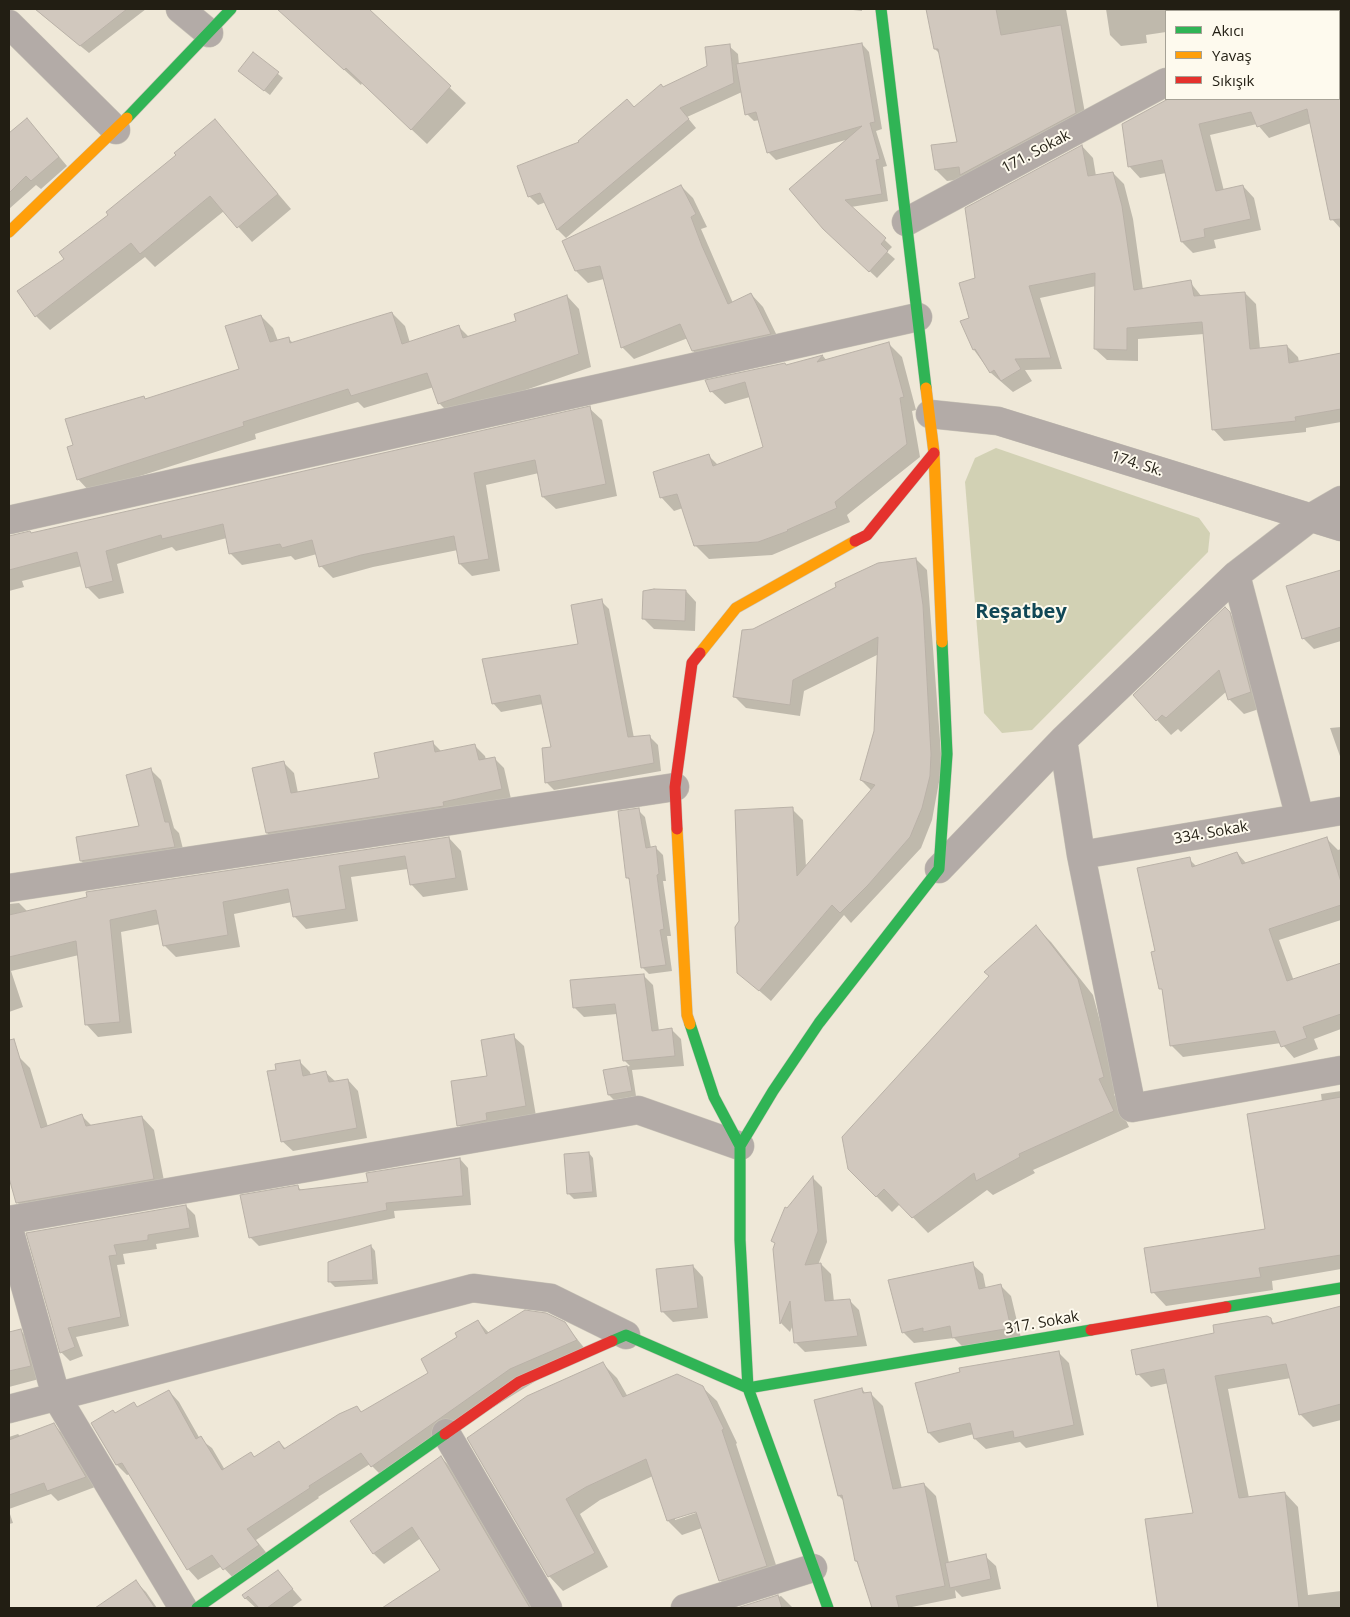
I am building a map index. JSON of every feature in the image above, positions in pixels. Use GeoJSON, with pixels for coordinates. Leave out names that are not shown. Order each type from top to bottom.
{"type":"FeatureCollection","features":[{"type":"Feature","properties":{"kind":"main road"},"geometry":{"type":"LineString","coordinates":[[9,232],[116,130],[209,34],[230,9]]}},
{"type":"Feature","properties":{"kind":"main road"},"geometry":{"type":"LineString","coordinates":[[740,1146],[773,1091],[819,1024],[939,869],[947,754],[934,453],[881,9]]}},
{"type":"Feature","properties":{"kind":"main road"},"geometry":{"type":"LineString","coordinates":[[828,1608],[748,1388],[740,1240],[740,1146],[714,1097],[686,1015],[675,787],[692,663],[736,608],[867,535],[934,453]]}},
{"type":"Feature","properties":{"kind":"main road","name":"317. Sokak"},"geometry":{"type":"LineString","coordinates":[[748,1388],[1341,1288]]}},
{"type":"Feature","properties":{"kind":"main road"},"geometry":{"type":"LineString","coordinates":[[196,1608],[518,1382],[626,1335],[748,1388]]}},
{"type":"Feature","properties":{"kind":"street"},"geometry":{"type":"LineString","coordinates":[[180,9],[209,34]]}},
{"type":"Feature","properties":{"kind":"street"},"geometry":{"type":"LineString","coordinates":[[9,24],[116,130]]}},
{"type":"Feature","properties":{"kind":"street","name":"171. Sokak"},"geometry":{"type":"LineString","coordinates":[[906,222],[1165,83]]}},
{"type":"Feature","properties":{"kind":"street"},"geometry":{"type":"LineString","coordinates":[[9,520],[918,317]]}},
{"type":"Feature","properties":{"kind":"street","name":"174. Sk."},"geometry":{"type":"LineString","coordinates":[[930,414],[998,421],[1341,527]]}},
{"type":"Feature","properties":{"kind":"street"},"geometry":{"type":"LineString","coordinates":[[939,869],[1063,740],[1236,575],[1310,518],[1341,500]]}},
{"type":"Feature","properties":{"kind":"street"},"geometry":{"type":"LineString","coordinates":[[1236,575],[1300,818]]}},
{"type":"Feature","properties":{"kind":"street"},"geometry":{"type":"LineString","coordinates":[[1063,740],[1081,855],[1132,1108],[1341,1070]]}},
{"type":"Feature","properties":{"kind":"street"},"geometry":{"type":"LineString","coordinates":[[9,888],[675,787]]}},
{"type":"Feature","properties":{"kind":"street","name":"334. Sokak"},"geometry":{"type":"LineString","coordinates":[[1081,855],[1341,812]]}},
{"type":"Feature","properties":{"kind":"street"},"geometry":{"type":"LineString","coordinates":[[9,1220],[638,1110],[740,1146]]}},
{"type":"Feature","properties":{"kind":"street"},"geometry":{"type":"LineString","coordinates":[[9,1228],[56,1396],[183,1608]]}},
{"type":"Feature","properties":{"kind":"street"},"geometry":{"type":"LineString","coordinates":[[9,1409],[473,1288],[550,1298],[626,1335]]}},
{"type":"Feature","properties":{"kind":"street"},"geometry":{"type":"LineString","coordinates":[[446,1433],[548,1608]]}},
{"type":"Feature","properties":{"kind":"street"},"geometry":{"type":"LineString","coordinates":[[685,1608],[813,1568]]}},
{"type":"Feature","properties":{"kind":"green space"},"geometry":{"type":"Polygon","coordinates":[[[996,448],[1199,518],[1210,533],[1208,552],[1032,730],[1002,733],[984,713],[965,482],[975,458],[996,448]]]}},
{"type":"Feature","properties":{"kind":"building"},"geometry":{"type":"Polygon","coordinates":[[[35,9],[127,9],[80,46],[35,9]]]}},
{"type":"Feature","properties":{"kind":"building"},"geometry":{"type":"Polygon","coordinates":[[[277,9],[369,9],[451,86],[411,130],[346,68],[344,70],[277,9]]]}},
{"type":"Feature","properties":{"kind":"building"},"geometry":{"type":"Polygon","coordinates":[[[926,9],[996,9],[1001,35],[1061,25],[1076,113],[960,175],[959,167],[935,170],[931,145],[957,142],[938,49],[934,49],[926,9]]]}},
{"type":"Feature","properties":{"kind":"building"},"geometry":{"type":"Polygon","coordinates":[[[862,43],[875,122],[870,123],[880,159],[876,160],[882,194],[845,200],[886,238],[881,244],[888,251],[869,272],[823,229],[789,189],[862,126],[767,153],[756,112],[745,115],[736,64],[862,43]]]}},
{"type":"Feature","properties":{"kind":"building"},"geometry":{"type":"Polygon","coordinates":[[[730,44],[734,83],[680,108],[689,119],[557,230],[540,193],[528,197],[517,166],[579,142],[627,99],[634,107],[661,84],[663,87],[707,66],[705,47],[730,44]]]}},
{"type":"Feature","properties":{"kind":"building"},"geometry":{"type":"Polygon","coordinates":[[[253,52],[279,72],[264,91],[238,71],[253,52]]]}},
{"type":"Feature","properties":{"kind":"building"},"geometry":{"type":"Polygon","coordinates":[[[1341,99],[1341,219],[1330,220],[1307,109],[1257,127],[1251,112],[1199,124],[1216,191],[1243,185],[1251,219],[1204,229],[1205,237],[1181,242],[1162,160],[1128,167],[1122,124],[1166,100],[1341,99]]]}},
{"type":"Feature","properties":{"kind":"building"},"geometry":{"type":"Polygon","coordinates":[[[27,118],[59,157],[31,181],[26,176],[9,193],[9,133],[27,118]]]}},
{"type":"Feature","properties":{"kind":"building"},"geometry":{"type":"Polygon","coordinates":[[[215,119],[278,194],[237,228],[210,196],[140,254],[131,243],[35,317],[17,291],[64,259],[59,252],[108,215],[106,212],[176,155],[174,153],[215,119]]]}},
{"type":"Feature","properties":{"kind":"building"},"geometry":{"type":"Polygon","coordinates":[[[1082,145],[1088,176],[1113,172],[1122,206],[1134,290],[1191,280],[1194,296],[1245,292],[1250,349],[1287,345],[1289,363],[1341,353],[1341,409],[1295,417],[1296,421],[1212,430],[1202,322],[1127,328],[1127,350],[1094,349],[1095,273],[1029,286],[1051,358],[1015,359],[1021,369],[1001,381],[994,370],[990,373],[975,349],[973,350],[960,321],[969,318],[959,283],[975,278],[965,208],[1082,145]]]}},
{"type":"Feature","properties":{"kind":"building"},"geometry":{"type":"Polygon","coordinates":[[[681,185],[696,214],[691,217],[728,304],[751,293],[771,334],[692,351],[680,324],[621,348],[600,266],[575,271],[562,241],[681,185]]]}},
{"type":"Feature","properties":{"kind":"building"},"geometry":{"type":"Polygon","coordinates":[[[567,295],[579,354],[438,404],[427,373],[351,396],[348,389],[243,422],[244,426],[77,480],[67,447],[73,445],[65,419],[144,396],[145,399],[239,369],[225,326],[261,315],[270,342],[289,337],[290,343],[392,312],[402,344],[459,325],[463,338],[516,321],[514,314],[567,295]]]}},
{"type":"Feature","properties":{"kind":"building"},"geometry":{"type":"Polygon","coordinates":[[[889,342],[904,397],[900,398],[907,444],[835,502],[837,508],[788,531],[758,542],[694,546],[677,494],[660,498],[653,472],[709,454],[713,466],[763,447],[745,382],[710,392],[705,380],[785,363],[786,365],[823,355],[817,362],[889,342]]]}},
{"type":"Feature","properties":{"kind":"building"},"geometry":{"type":"Polygon","coordinates":[[[590,406],[606,484],[542,497],[535,460],[474,473],[489,559],[459,564],[454,536],[361,555],[319,567],[312,540],[282,548],[280,544],[229,554],[223,524],[162,539],[161,535],[106,551],[113,581],[86,588],[77,552],[9,570],[9,536],[30,531],[31,533],[590,406]]]}},
{"type":"Feature","properties":{"kind":"building"},"geometry":{"type":"Polygon","coordinates":[[[916,558],[923,605],[931,754],[930,776],[922,808],[910,837],[868,885],[840,913],[832,905],[759,991],[737,973],[735,927],[739,921],[735,810],[793,807],[797,876],[875,785],[860,780],[874,731],[878,637],[793,680],[790,705],[733,697],[742,630],[753,629],[836,587],[835,583],[878,563],[916,558]]]}},
{"type":"Feature","properties":{"kind":"building"},"geometry":{"type":"Polygon","coordinates":[[[1341,570],[1341,627],[1302,639],[1286,586],[1341,570]]]}},
{"type":"Feature","properties":{"kind":"building"},"geometry":{"type":"Polygon","coordinates":[[[654,589],[686,590],[685,621],[642,619],[643,591],[654,589]]]}},
{"type":"Feature","properties":{"kind":"building"},"geometry":{"type":"Polygon","coordinates":[[[602,599],[628,737],[650,735],[654,763],[545,783],[542,748],[551,747],[540,695],[492,704],[482,659],[578,644],[571,605],[602,599]]]}},
{"type":"Feature","properties":{"kind":"building"},"geometry":{"type":"Polygon","coordinates":[[[1225,607],[1230,612],[1251,692],[1228,700],[1219,670],[1166,718],[1162,715],[1156,721],[1133,695],[1225,607]]]}},
{"type":"Feature","properties":{"kind":"building"},"geometry":{"type":"Polygon","coordinates":[[[433,741],[435,752],[475,744],[479,760],[495,757],[502,789],[443,802],[444,806],[266,833],[252,768],[284,761],[291,793],[379,778],[374,753],[433,741]]]}},
{"type":"Feature","properties":{"kind":"building"},"geometry":{"type":"Polygon","coordinates":[[[151,768],[165,822],[169,822],[175,847],[80,861],[76,837],[139,826],[126,775],[151,768]]]}},
{"type":"Feature","properties":{"kind":"building"},"geometry":{"type":"Polygon","coordinates":[[[639,808],[646,848],[656,846],[659,874],[657,875],[664,929],[660,930],[666,965],[641,968],[629,878],[626,878],[618,811],[639,808]]]}},
{"type":"Feature","properties":{"kind":"building"},"geometry":{"type":"Polygon","coordinates":[[[449,837],[456,878],[410,885],[405,856],[339,866],[346,909],[293,917],[288,889],[223,902],[228,935],[163,946],[156,910],[110,920],[120,1022],[85,1025],[76,941],[9,957],[9,915],[87,897],[86,892],[449,837]]]}},
{"type":"Feature","properties":{"kind":"building"},"geometry":{"type":"Polygon","coordinates":[[[1327,837],[1341,882],[1341,905],[1269,929],[1287,981],[1341,963],[1341,1014],[1303,1027],[1307,1038],[1281,1047],[1275,1031],[1170,1046],[1162,989],[1159,989],[1151,952],[1155,951],[1137,868],[1190,857],[1192,867],[1237,852],[1242,864],[1327,837]]]}},
{"type":"Feature","properties":{"kind":"building"},"geometry":{"type":"Polygon","coordinates":[[[1036,925],[1078,979],[1104,1077],[1099,1079],[1114,1111],[1019,1154],[1020,1157],[976,1181],[974,1173],[912,1218],[884,1189],[876,1197],[848,1169],[842,1137],[989,976],[984,972],[1036,925]]]}},
{"type":"Feature","properties":{"kind":"building"},"geometry":{"type":"Polygon","coordinates":[[[644,974],[652,1031],[672,1028],[675,1056],[623,1061],[615,1004],[573,1008],[570,980],[644,974]]]}},
{"type":"Feature","properties":{"kind":"building"},"geometry":{"type":"Polygon","coordinates":[[[514,1034],[526,1106],[486,1113],[487,1120],[457,1126],[451,1081],[487,1076],[481,1040],[514,1034]]]}},
{"type":"Feature","properties":{"kind":"building"},"geometry":{"type":"Polygon","coordinates":[[[14,1039],[41,1128],[82,1114],[86,1126],[142,1116],[154,1179],[16,1203],[9,1178],[9,1040],[14,1039]]]}},
{"type":"Feature","properties":{"kind":"building"},"geometry":{"type":"Polygon","coordinates":[[[300,1060],[303,1076],[326,1071],[329,1082],[348,1079],[357,1128],[281,1142],[267,1071],[276,1070],[275,1064],[300,1060]]]}},
{"type":"Feature","properties":{"kind":"building"},"geometry":{"type":"Polygon","coordinates":[[[627,1066],[632,1091],[608,1095],[603,1070],[627,1066]]]}},
{"type":"Feature","properties":{"kind":"building"},"geometry":{"type":"Polygon","coordinates":[[[1341,1097],[1341,1255],[1259,1268],[1261,1277],[1151,1293],[1144,1248],[1265,1229],[1247,1114],[1341,1097]]]}},
{"type":"Feature","properties":{"kind":"building"},"geometry":{"type":"Polygon","coordinates":[[[589,1152],[593,1192],[567,1194],[564,1154],[589,1152]]]}},
{"type":"Feature","properties":{"kind":"building"},"geometry":{"type":"Polygon","coordinates":[[[460,1158],[463,1196],[386,1203],[387,1210],[249,1238],[240,1195],[298,1185],[299,1190],[368,1182],[366,1173],[460,1158]]]}},
{"type":"Feature","properties":{"kind":"building"},"geometry":{"type":"Polygon","coordinates":[[[813,1176],[818,1231],[805,1265],[821,1263],[825,1301],[850,1299],[858,1336],[794,1343],[790,1301],[780,1324],[773,1249],[775,1243],[771,1241],[785,1207],[787,1208],[813,1176]]]}},
{"type":"Feature","properties":{"kind":"building"},"geometry":{"type":"Polygon","coordinates":[[[186,1205],[190,1228],[148,1235],[148,1240],[114,1245],[117,1255],[109,1256],[121,1317],[68,1328],[75,1347],[60,1353],[26,1233],[186,1205]]]}},
{"type":"Feature","properties":{"kind":"building"},"geometry":{"type":"Polygon","coordinates":[[[371,1245],[373,1280],[328,1282],[328,1262],[371,1245]]]}},
{"type":"Feature","properties":{"kind":"building"},"geometry":{"type":"Polygon","coordinates":[[[973,1262],[979,1289],[1001,1284],[1011,1328],[952,1338],[950,1326],[923,1332],[923,1328],[902,1333],[888,1280],[973,1262]]]}},
{"type":"Feature","properties":{"kind":"building"},"geometry":{"type":"Polygon","coordinates":[[[693,1265],[698,1308],[661,1312],[656,1269],[693,1265]]]}},
{"type":"Feature","properties":{"kind":"building"},"geometry":{"type":"Polygon","coordinates":[[[1341,1306],[1341,1404],[1299,1415],[1286,1364],[1215,1376],[1239,1498],[1285,1492],[1299,1608],[1158,1608],[1145,1519],[1193,1513],[1164,1369],[1136,1375],[1131,1350],[1214,1333],[1213,1325],[1267,1316],[1271,1318],[1272,1324],[1341,1306]]]}},
{"type":"Feature","properties":{"kind":"building"},"geometry":{"type":"Polygon","coordinates":[[[525,1310],[546,1313],[565,1322],[577,1340],[510,1369],[371,1467],[361,1453],[309,1486],[310,1488],[247,1529],[259,1545],[223,1570],[212,1555],[187,1570],[122,1463],[116,1465],[91,1423],[113,1410],[115,1413],[134,1402],[137,1407],[169,1390],[196,1439],[201,1436],[222,1470],[251,1452],[254,1457],[279,1441],[284,1449],[339,1414],[357,1406],[361,1412],[428,1373],[421,1359],[457,1337],[455,1333],[478,1320],[486,1334],[525,1310]]]}},
{"type":"Feature","properties":{"kind":"building"},"geometry":{"type":"Polygon","coordinates":[[[21,1329],[31,1366],[9,1371],[9,1332],[21,1329]]]}},
{"type":"Feature","properties":{"kind":"building"},"geometry":{"type":"Polygon","coordinates":[[[1059,1351],[1074,1425],[1014,1438],[1013,1431],[974,1439],[970,1423],[928,1433],[915,1383],[960,1372],[959,1368],[1059,1351]]]}},
{"type":"Feature","properties":{"kind":"building"},"geometry":{"type":"Polygon","coordinates":[[[603,1362],[623,1397],[677,1374],[703,1386],[724,1429],[722,1430],[767,1566],[719,1581],[696,1512],[667,1521],[646,1459],[586,1487],[566,1499],[595,1553],[548,1577],[467,1438],[527,1396],[603,1362]]]}},
{"type":"Feature","properties":{"kind":"building"},"geometry":{"type":"Polygon","coordinates":[[[862,1388],[863,1393],[871,1392],[893,1489],[924,1483],[945,1586],[896,1596],[899,1608],[872,1608],[857,1561],[855,1561],[842,1495],[838,1496],[814,1400],[862,1388]]]}},
{"type":"Feature","properties":{"kind":"building"},"geometry":{"type":"Polygon","coordinates":[[[54,1423],[86,1477],[47,1491],[44,1483],[9,1495],[9,1440],[54,1423]]]}},
{"type":"Feature","properties":{"kind":"building"},"geometry":{"type":"Polygon","coordinates":[[[441,1456],[530,1608],[382,1608],[440,1570],[412,1527],[373,1554],[350,1521],[441,1456]]]}},
{"type":"Feature","properties":{"kind":"building"},"geometry":{"type":"Polygon","coordinates":[[[986,1554],[991,1579],[950,1588],[945,1563],[986,1554]]]}},
{"type":"Feature","properties":{"kind":"building"},"geometry":{"type":"Polygon","coordinates":[[[278,1570],[293,1589],[267,1608],[259,1608],[248,1596],[245,1599],[242,1595],[278,1570]]]}},
{"type":"Feature","properties":{"kind":"building"},"geometry":{"type":"Polygon","coordinates":[[[136,1580],[155,1608],[95,1608],[136,1580]]]}},
{"type":"Feature","properties":{"kind":"building"},"geometry":{"type":"Polygon","coordinates":[[[778,1595],[782,1608],[737,1608],[778,1595]]]}},
{"type":"Feature","properties":{"kind":"traffic: fast"},"geometry":{"type":"LineString","coordinates":[[127,118],[231,9]]}},
{"type":"Feature","properties":{"kind":"traffic: fast"},"geometry":{"type":"LineString","coordinates":[[881,9],[926,388]]}},
{"type":"Feature","properties":{"kind":"traffic: fast"},"geometry":{"type":"LineString","coordinates":[[740,1146],[773,1091],[819,1023],[939,869],[947,754],[942,642]]}},
{"type":"Feature","properties":{"kind":"traffic: fast"},"geometry":{"type":"LineString","coordinates":[[690,1024],[714,1097],[740,1146],[740,1240],[748,1388],[828,1608]]}},
{"type":"Feature","properties":{"kind":"traffic: fast"},"geometry":{"type":"LineString","coordinates":[[1226,1307],[1341,1288]]}},
{"type":"Feature","properties":{"kind":"traffic: fast"},"geometry":{"type":"LineString","coordinates":[[612,1341],[626,1335],[748,1388],[1091,1330]]}},
{"type":"Feature","properties":{"kind":"traffic: fast"},"geometry":{"type":"LineString","coordinates":[[197,1608],[445,1434]]}},
{"type":"Feature","properties":{"kind":"traffic: slow"},"geometry":{"type":"LineString","coordinates":[[9,232],[127,118]]}},
{"type":"Feature","properties":{"kind":"traffic: slow"},"geometry":{"type":"LineString","coordinates":[[926,388],[934,453],[942,642]]}},
{"type":"Feature","properties":{"kind":"traffic: slow"},"geometry":{"type":"LineString","coordinates":[[700,653],[736,608],[855,541]]}},
{"type":"Feature","properties":{"kind":"traffic: slow"},"geometry":{"type":"LineString","coordinates":[[677,829],[687,1015],[690,1024]]}},
{"type":"Feature","properties":{"kind":"traffic: jam"},"geometry":{"type":"LineString","coordinates":[[855,541],[867,535],[934,453]]}},
{"type":"Feature","properties":{"kind":"traffic: jam"},"geometry":{"type":"LineString","coordinates":[[677,829],[675,787],[692,663],[700,653]]}},
{"type":"Feature","properties":{"kind":"traffic: jam"},"geometry":{"type":"LineString","coordinates":[[1091,1330],[1226,1307]]}},
{"type":"Feature","properties":{"kind":"traffic: jam"},"geometry":{"type":"LineString","coordinates":[[445,1434],[519,1382],[612,1341]]}},
{"type":"Feature","properties":{"kind":"district","name":"Reşatbey"},"geometry":{"type":"Point","coordinates":[1021,612]}}]}
